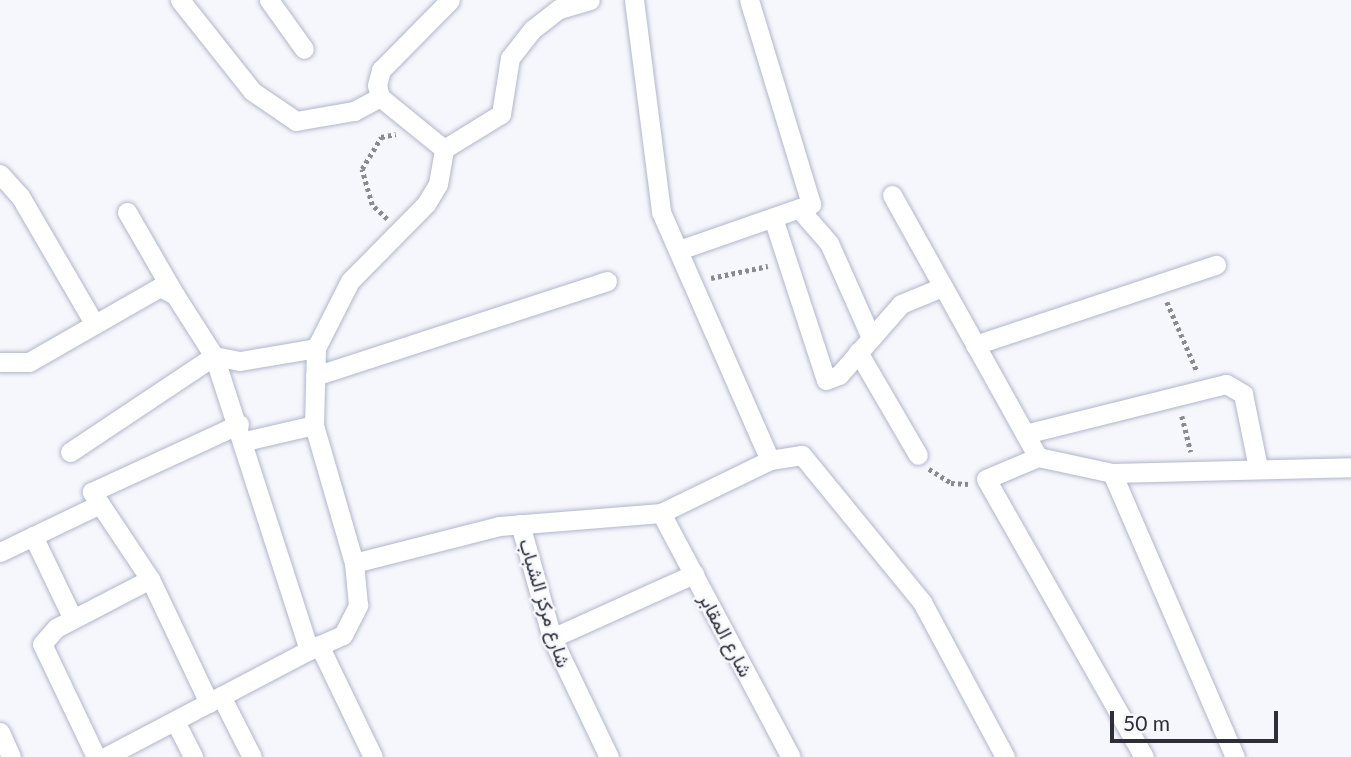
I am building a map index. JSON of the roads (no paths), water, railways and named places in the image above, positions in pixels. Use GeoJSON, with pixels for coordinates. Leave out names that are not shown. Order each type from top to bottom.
{"type":"FeatureCollection","features":[{"type":"Feature","properties":{"kind":"street"},"geometry":{"type":"LineString","coordinates":[[180,0],[252,91],[296,121],[354,111],[380,97]]}},
{"type":"Feature","properties":{"kind":"street"},"geometry":{"type":"LineString","coordinates":[[269,0],[304,49]]}},
{"type":"Feature","properties":{"kind":"street"},"geometry":{"type":"LineString","coordinates":[[380,97],[381,70],[450,0]]}},
{"type":"Feature","properties":{"kind":"street"},"geometry":{"type":"LineString","coordinates":[[105,757],[176,723],[314,647],[343,635],[354,619],[354,563],[314,425],[317,348],[350,281],[400,232],[434,192],[444,149],[501,114],[510,58],[533,29],[559,9],[590,0]]}},
{"type":"Feature","properties":{"kind":"street"},"geometry":{"type":"LineString","coordinates":[[634,0],[657,190],[679,250],[770,460]]}},
{"type":"Feature","properties":{"kind":"street"},"geometry":{"type":"LineString","coordinates":[[679,250],[802,212],[811,193],[749,0]]}},
{"type":"Feature","properties":{"kind":"street"},"geometry":{"type":"LineString","coordinates":[[380,97],[444,149]]}},
{"type":"Feature","properties":{"kind":"street"},"geometry":{"type":"LineString","coordinates":[[0,174],[20,197],[94,323]]}},
{"type":"Feature","properties":{"kind":"street"},"geometry":{"type":"LineString","coordinates":[[892,195],[1038,457]]}},
{"type":"Feature","properties":{"kind":"street"},"geometry":{"type":"LineString","coordinates":[[127,212],[214,356],[314,647],[373,757]]}},
{"type":"Feature","properties":{"kind":"street"},"geometry":{"type":"LineString","coordinates":[[802,212],[838,261],[870,335]]}},
{"type":"Feature","properties":{"kind":"street"},"geometry":{"type":"LineString","coordinates":[[774,222],[822,378],[835,379],[870,335],[901,304],[942,287]]}},
{"type":"Feature","properties":{"kind":"street"},"geometry":{"type":"LineString","coordinates":[[975,345],[1216,265]]}},
{"type":"Feature","properties":{"kind":"street"},"geometry":{"type":"LineString","coordinates":[[315,376],[607,281]]}},
{"type":"Feature","properties":{"kind":"street"},"geometry":{"type":"LineString","coordinates":[[0,362],[29,362],[152,289],[175,295]]}},
{"type":"Feature","properties":{"kind":"street"},"geometry":{"type":"LineString","coordinates":[[70,452],[214,356],[240,361],[317,348]]}},
{"type":"Feature","properties":{"kind":"street"},"geometry":{"type":"LineString","coordinates":[[858,352],[918,455]]}},
{"type":"Feature","properties":{"kind":"street"},"geometry":{"type":"LineString","coordinates":[[1025,434],[1200,388],[1226,384],[1243,394],[1258,468]]}},
{"type":"Feature","properties":{"kind":"street"},"geometry":{"type":"LineString","coordinates":[[252,757],[215,700],[150,579],[92,492],[242,432],[314,425]]}},
{"type":"Feature","properties":{"kind":"street"},"geometry":{"type":"LineString","coordinates":[[354,563],[520,524],[661,513],[770,460],[789,453],[810,458],[902,572],[1005,757]]}},
{"type":"Feature","properties":{"kind":"street"},"geometry":{"type":"LineString","coordinates":[[1144,757],[986,480],[1038,457],[1112,473],[1351,467]]}},
{"type":"Feature","properties":{"kind":"street"},"geometry":{"type":"LineString","coordinates":[[1112,473],[1235,757]]}},
{"type":"Feature","properties":{"kind":"street"},"geometry":{"type":"LineString","coordinates":[[0,552],[100,505]]}},
{"type":"Feature","properties":{"kind":"street","name":"شارع المقابر"},"geometry":{"type":"LineString","coordinates":[[661,513],[791,757]]}},
{"type":"Feature","properties":{"kind":"street","name":"شارع مركز الشباب"},"geometry":{"type":"LineString","coordinates":[[520,524],[552,638],[609,757]]}},
{"type":"Feature","properties":{"kind":"street"},"geometry":{"type":"LineString","coordinates":[[33,537],[73,619]]}},
{"type":"Feature","properties":{"kind":"street"},"geometry":{"type":"LineString","coordinates":[[552,638],[694,574]]}},
{"type":"Feature","properties":{"kind":"street"},"geometry":{"type":"LineString","coordinates":[[96,757],[42,644],[49,632],[150,579]]}},
{"type":"Feature","properties":{"kind":"street"},"geometry":{"type":"LineString","coordinates":[[176,723],[193,757]]}},
{"type":"Feature","properties":{"kind":"street"},"geometry":{"type":"LineString","coordinates":[[0,732],[11,757]]}}]}
